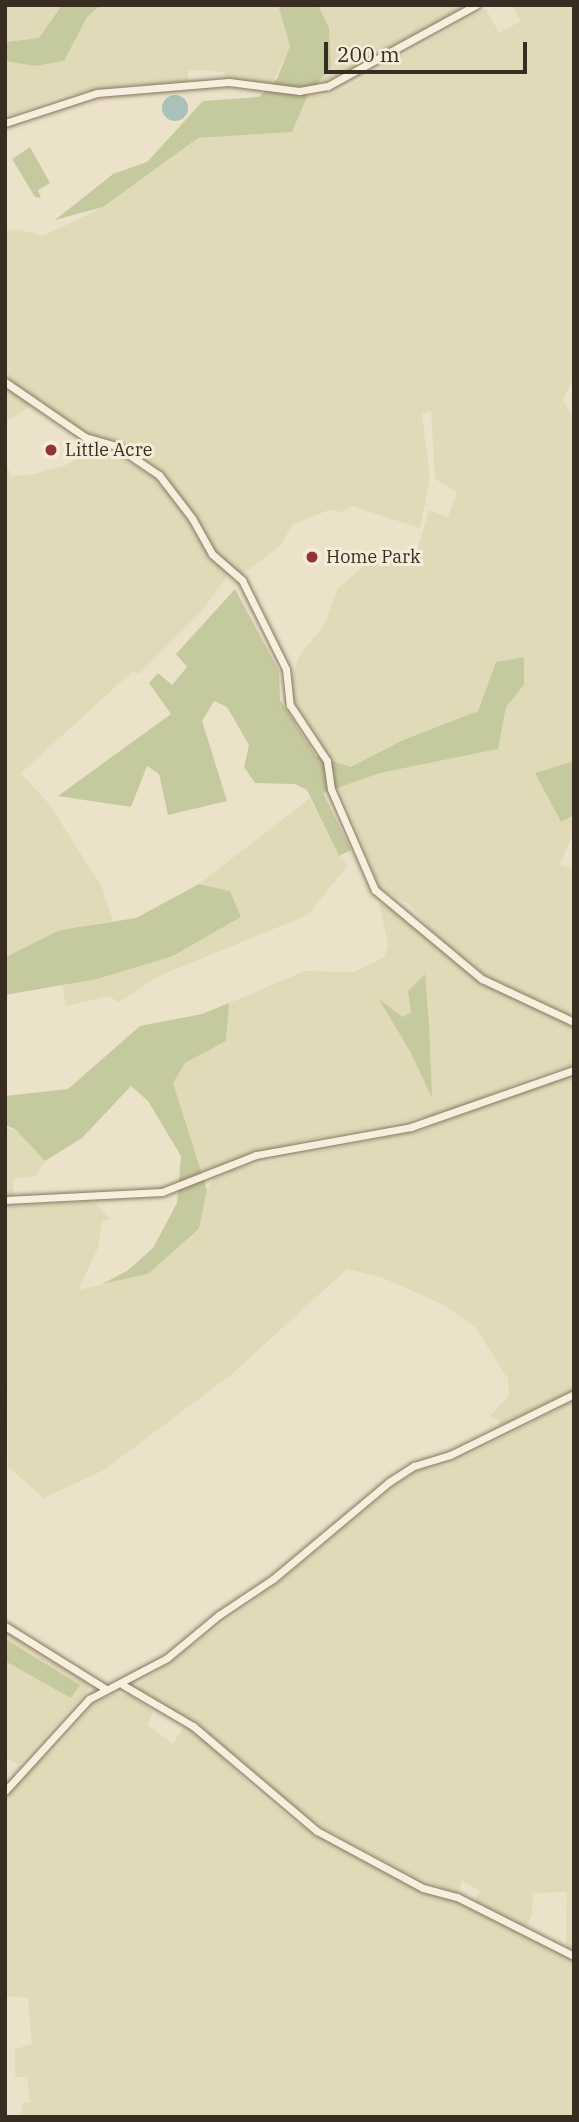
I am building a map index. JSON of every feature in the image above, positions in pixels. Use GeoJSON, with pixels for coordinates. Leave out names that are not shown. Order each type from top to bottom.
{"type":"FeatureCollection","features":[{"type":"Feature","properties":{"kind":"street"},"geometry":{"type":"LineString","coordinates":[[5,123],[97,93],[229,82],[299,91],[328,86],[476,5]]}},
{"type":"Feature","properties":{"kind":"street"},"geometry":{"type":"LineString","coordinates":[[5,382],[85,437],[116,446],[149,466],[192,517],[212,554],[242,580],[286,669],[290,705],[327,761],[331,789],[375,890],[482,979],[574,1022]]}},
{"type":"Feature","properties":{"kind":"street"},"geometry":{"type":"LineString","coordinates":[[5,1200],[162,1192],[256,1155],[411,1127],[574,1070]]}},
{"type":"Feature","properties":{"kind":"street"},"geometry":{"type":"LineString","coordinates":[[5,1791],[89,1699],[106,1689],[124,1685],[167,1658],[219,1615],[273,1579],[389,1482],[414,1466],[450,1455],[574,1394]]}},
{"type":"Feature","properties":{"kind":"street"},"geometry":{"type":"LineString","coordinates":[[5,1626],[106,1689]]}},
{"type":"Feature","properties":{"kind":"street"},"geometry":{"type":"LineString","coordinates":[[124,1685],[193,1726],[317,1831],[423,1888],[457,1897],[574,1956]]}},
{"type":"Feature","properties":{"kind":"shaded area"},"geometry":{"type":"Polygon","coordinates":[[[5,5],[62,5],[39,38],[5,42],[5,5]]]}},
{"type":"Feature","properties":{"kind":"shaded area"},"geometry":{"type":"Polygon","coordinates":[[[101,5],[278,5],[290,46],[272,85],[225,79],[224,72],[188,71],[188,84],[132,85],[61,96],[5,117],[5,61],[35,66],[64,61],[87,17],[101,5]]]}},
{"type":"Feature","properties":{"kind":"shaded area"},"geometry":{"type":"Polygon","coordinates":[[[318,5],[468,5],[351,70],[318,83],[331,67],[329,28],[318,5]]]}},
{"type":"Feature","properties":{"kind":"shaded area"},"geometry":{"type":"Polygon","coordinates":[[[511,5],[574,5],[574,378],[563,400],[574,419],[574,761],[535,773],[561,821],[574,815],[574,839],[572,836],[560,865],[574,869],[574,1017],[486,976],[433,932],[409,904],[381,889],[339,787],[380,773],[498,749],[506,707],[524,685],[496,662],[478,711],[403,740],[351,768],[333,761],[294,700],[293,677],[299,656],[324,625],[338,588],[363,567],[356,551],[413,565],[429,510],[448,517],[457,492],[435,479],[431,411],[422,414],[430,479],[420,528],[352,506],[343,512],[329,510],[292,525],[281,545],[242,575],[216,555],[160,469],[123,446],[84,433],[5,376],[5,231],[18,229],[43,236],[103,207],[198,138],[292,132],[308,95],[325,96],[345,88],[486,9],[499,33],[521,21],[511,5]]]}},
{"type":"Feature","properties":{"kind":"shaded area"},"geometry":{"type":"Polygon","coordinates":[[[5,385],[34,404],[5,423],[5,385]]]}},
{"type":"Feature","properties":{"kind":"shaded area"},"geometry":{"type":"Polygon","coordinates":[[[92,443],[152,476],[173,496],[210,558],[229,574],[201,612],[139,674],[133,671],[21,773],[49,804],[102,887],[113,921],[60,930],[5,958],[5,463],[12,476],[34,474],[66,465],[88,453],[92,443]]]}},
{"type":"Feature","properties":{"kind":"shaded area"},"geometry":{"type":"Polygon","coordinates":[[[310,798],[339,856],[348,865],[308,915],[159,976],[119,1002],[108,996],[66,1006],[62,985],[173,956],[241,917],[230,891],[199,884],[310,798]]]}},
{"type":"Feature","properties":{"kind":"shaded area"},"geometry":{"type":"Polygon","coordinates":[[[379,903],[403,913],[421,934],[452,953],[474,977],[539,1005],[574,1029],[574,1065],[534,1076],[445,1113],[304,1140],[200,1172],[173,1083],[185,1063],[226,1041],[229,1003],[305,971],[354,972],[384,957],[388,944],[379,903]]]}},
{"type":"Feature","properties":{"kind":"shaded area"},"geometry":{"type":"Polygon","coordinates":[[[574,1076],[574,1391],[499,1426],[500,1420],[489,1417],[509,1395],[508,1379],[475,1327],[444,1305],[383,1278],[347,1269],[232,1374],[104,1470],[44,1498],[8,1467],[5,1206],[94,1202],[110,1219],[102,1222],[98,1248],[78,1290],[148,1274],[199,1230],[207,1190],[212,1181],[235,1169],[423,1130],[549,1081],[574,1076]]]}},
{"type":"Feature","properties":{"kind":"shaded area"},"geometry":{"type":"Polygon","coordinates":[[[5,1129],[15,1129],[45,1161],[36,1176],[13,1179],[14,1197],[5,1198],[5,1129]]]}},
{"type":"Feature","properties":{"kind":"shaded area"},"geometry":{"type":"Polygon","coordinates":[[[574,1401],[574,1953],[566,1949],[567,1892],[533,1893],[532,1916],[525,1929],[474,1902],[480,1891],[462,1881],[458,1894],[406,1873],[312,1821],[216,1740],[135,1688],[283,1579],[401,1481],[422,1469],[450,1464],[574,1401]]]}},
{"type":"Feature","properties":{"kind":"shaded area"},"geometry":{"type":"Polygon","coordinates":[[[5,1631],[91,1686],[19,1764],[5,1758],[5,1631]]]}},
{"type":"Feature","properties":{"kind":"shaded area"},"geometry":{"type":"Polygon","coordinates":[[[115,1694],[130,1695],[153,1711],[148,1725],[173,1744],[184,1726],[205,1740],[259,1794],[297,1823],[421,1890],[458,1900],[574,1960],[574,2117],[20,2117],[23,2103],[30,2102],[27,2077],[15,2077],[15,2049],[32,2044],[28,1998],[5,1996],[5,1799],[33,1767],[56,1749],[96,1701],[115,1694]]]}},
{"type":"Feature","properties":{"kind":"green space"},"geometry":{"type":"Polygon","coordinates":[[[62,5],[101,5],[87,17],[64,61],[35,66],[5,61],[5,42],[39,38],[62,5]]]}},
{"type":"Feature","properties":{"kind":"green space"},"geometry":{"type":"Polygon","coordinates":[[[278,5],[318,5],[329,28],[331,67],[308,95],[292,132],[198,138],[103,207],[55,220],[113,174],[147,162],[203,101],[259,97],[277,79],[290,46],[278,5]]]}},
{"type":"Feature","properties":{"kind":"green space"},"geometry":{"type":"Polygon","coordinates":[[[30,147],[50,183],[38,190],[41,198],[35,197],[12,159],[30,147]]]}},
{"type":"Feature","properties":{"kind":"green space"},"geometry":{"type":"Polygon","coordinates":[[[235,589],[279,671],[280,700],[316,756],[351,767],[403,740],[478,711],[496,662],[524,657],[524,685],[506,707],[498,749],[380,773],[323,793],[351,850],[339,856],[307,790],[295,784],[255,783],[244,767],[249,745],[227,707],[214,701],[202,721],[227,801],[168,815],[159,774],[147,766],[131,807],[58,796],[171,714],[149,683],[158,673],[172,685],[187,667],[176,654],[235,589]]]}},
{"type":"Feature","properties":{"kind":"green space"},"geometry":{"type":"Polygon","coordinates":[[[574,761],[574,815],[561,822],[535,773],[574,761]]]}},
{"type":"Feature","properties":{"kind":"green space"},"geometry":{"type":"Polygon","coordinates":[[[199,884],[230,891],[241,917],[173,956],[97,979],[5,995],[6,957],[60,930],[136,918],[199,884]]]}},
{"type":"Feature","properties":{"kind":"green space"},"geometry":{"type":"Polygon","coordinates":[[[425,974],[432,1098],[411,1053],[379,999],[402,1017],[411,1013],[408,991],[425,974]]]}},
{"type":"Feature","properties":{"kind":"green space"},"geometry":{"type":"Polygon","coordinates":[[[229,1003],[226,1041],[185,1063],[173,1083],[207,1190],[199,1229],[148,1274],[102,1284],[127,1271],[153,1248],[177,1203],[181,1156],[148,1101],[131,1086],[82,1138],[45,1161],[15,1129],[5,1125],[5,1096],[68,1089],[140,1026],[202,1014],[229,1003]]]}},
{"type":"Feature","properties":{"kind":"green space"},"geometry":{"type":"Polygon","coordinates":[[[5,1639],[80,1685],[71,1698],[5,1661],[5,1639]]]}},
{"type":"Feature","properties":{"kind":"water"},"geometry":{"type":"Polygon","coordinates":[[[175,95],[184,99],[188,108],[184,117],[175,121],[166,117],[162,108],[166,99],[175,95]]]}},
{"type":"Feature","properties":{"kind":"place","name":"Little Acre"},"geometry":{"type":"Point","coordinates":[51,450]}},
{"type":"Feature","properties":{"kind":"place","name":"Home Park"},"geometry":{"type":"Point","coordinates":[312,557]}}]}
